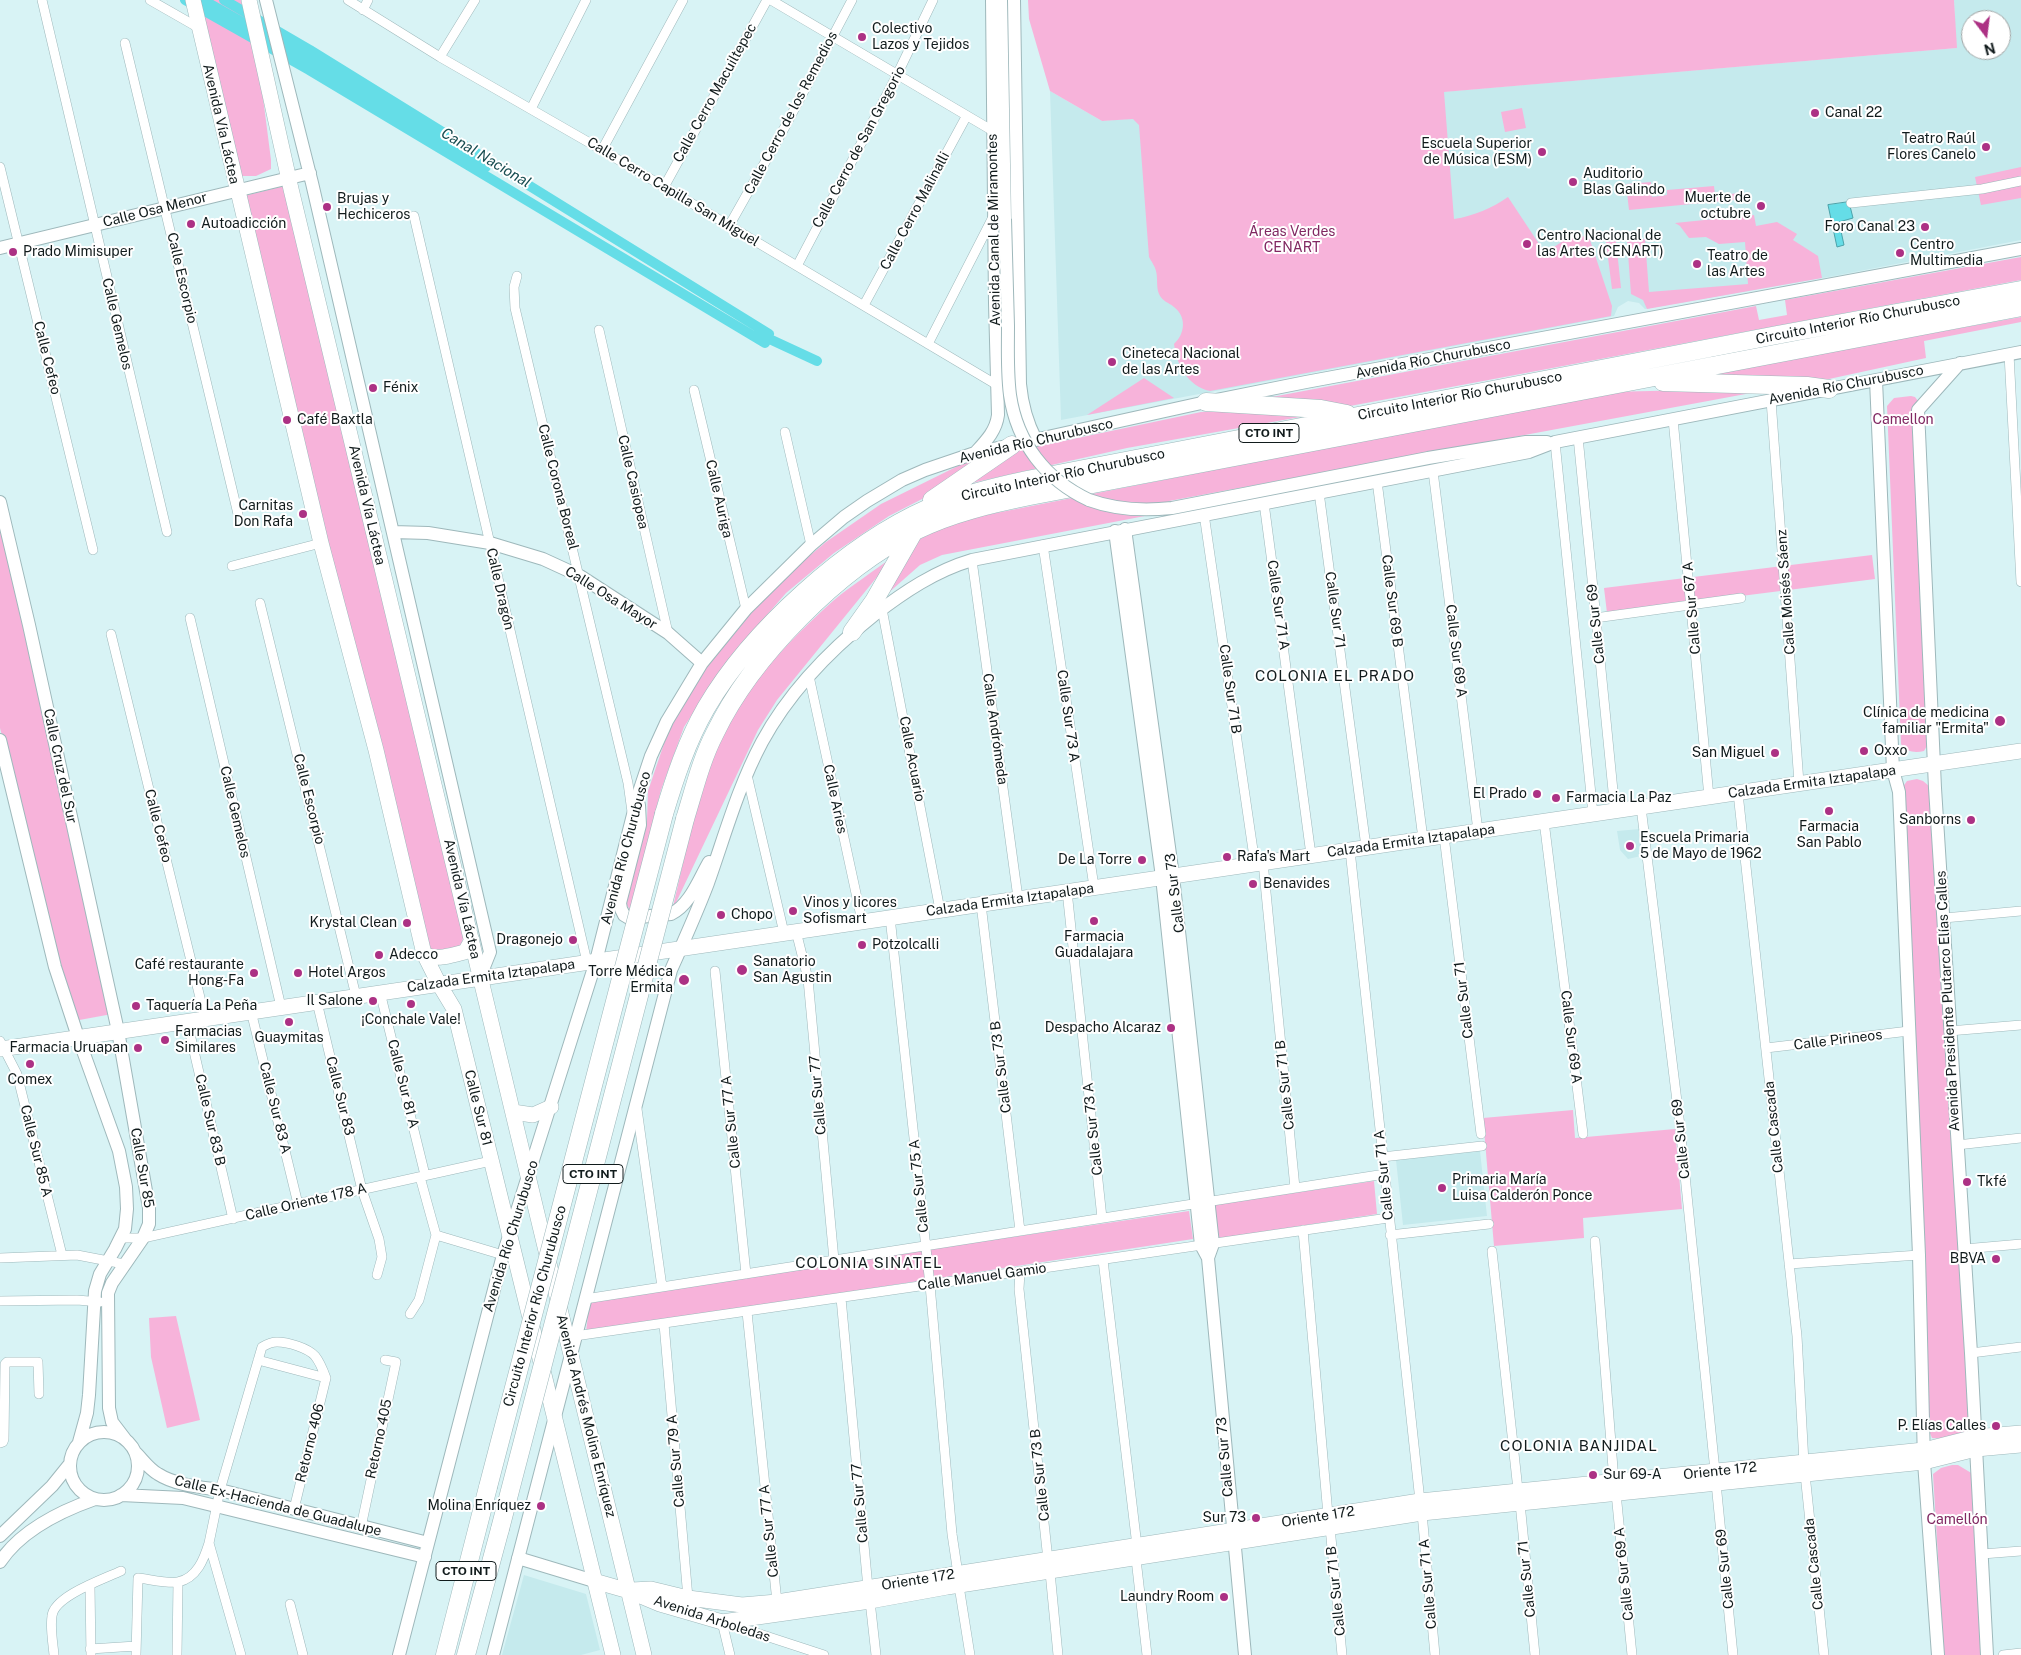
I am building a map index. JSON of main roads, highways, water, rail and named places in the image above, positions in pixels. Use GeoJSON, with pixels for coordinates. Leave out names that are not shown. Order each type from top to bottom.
{"type":"FeatureCollection","features":[{"type":"Feature","properties":{"kind":"highway","name":"Circuito Interior Río Churubusco"},"geometry":{"type":"LineString","coordinates":[[466,1655],[698,774],[714,734],[736,697],[767,654],[792,626],[833,588],[913,524],[949,500],[1019,482],[1354,416],[2021,290]]}},
{"type":"Feature","properties":{"kind":"highway","name":"Circuito Interior Río Churubusco"},"geometry":{"type":"LineString","coordinates":[[445,1655],[664,814],[678,771],[696,729],[717,692],[740,660],[780,616],[825,575],[871,540],[913,524],[995,503],[1625,381],[2021,307]]}},
{"type":"Feature","properties":{"kind":"highway"},"geometry":{"type":"LineString","coordinates":[[1625,381],[1807,386],[1829,389]]}},
{"type":"Feature","properties":{"kind":"highway"},"geometry":{"type":"LineString","coordinates":[[1206,402],[1321,409],[1354,416]]}},
{"type":"Feature","properties":{"kind":"highway"},"geometry":{"type":"LineString","coordinates":[[852,632],[874,601],[913,524],[938,496],[1012,445]]}},
{"type":"Feature","properties":{"kind":"main road","name":"Avenida Vía Láctea"},"geometry":{"type":"LineString","coordinates":[[193,0],[321,543],[376,750],[424,954],[438,984]]}},
{"type":"Feature","properties":{"kind":"main road","name":"Avenida Vía Láctea"},"geometry":{"type":"LineString","coordinates":[[266,0],[310,173],[490,952],[480,978]]}},
{"type":"Feature","properties":{"kind":"main road","name":"Avenida Canal de Miramontes"},"geometry":{"type":"LineString","coordinates":[[992,0],[993,131],[1000,216]]}},
{"type":"Feature","properties":{"kind":"main road","name":"Avenida Canal de Miramontes"},"geometry":{"type":"LineString","coordinates":[[975,453],[991,435],[997,423],[995,304],[1000,216],[1001,0]]}},
{"type":"Feature","properties":{"kind":"main road","name":"Avenida Canal de Miramontes"},"geometry":{"type":"LineString","coordinates":[[1014,0],[1020,384],[1027,424],[1036,440]]}},
{"type":"Feature","properties":{"kind":"main road","name":"Avenida Vía Láctea"},"geometry":{"type":"LineString","coordinates":[[250,7],[288,178],[480,978]]}},
{"type":"Feature","properties":{"kind":"main road"},"geometry":{"type":"LineString","coordinates":[[994,111],[1002,73]]}},
{"type":"Feature","properties":{"kind":"main road","name":"Calle Osa Menor"},"geometry":{"type":"LineString","coordinates":[[0,248],[310,173]]}},
{"type":"Feature","properties":{"kind":"main road"},"geometry":{"type":"LineString","coordinates":[[1000,216],[1009,381],[1013,411],[1024,440],[1038,461],[1056,479],[1077,494],[1112,507],[1136,510],[1160,509],[1428,458],[1526,442],[1555,442]]}},
{"type":"Feature","properties":{"kind":"main road","name":"Avenida Río Churubusco"},"geometry":{"type":"LineString","coordinates":[[399,1655],[503,1255],[551,1107],[638,795],[667,720],[702,663],[746,609],[811,545],[844,517],[886,489],[925,470],[975,453],[1206,402],[2021,249]]}},
{"type":"Feature","properties":{"kind":"main road"},"geometry":{"type":"LineString","coordinates":[[996,273],[999,280],[1006,284],[1013,283],[1019,279]]}},
{"type":"Feature","properties":{"kind":"main road"},"geometry":{"type":"LineString","coordinates":[[995,304],[999,296],[1007,293],[1017,298],[1020,304]]}},
{"type":"Feature","properties":{"kind":"main road","name":"Avenida Río Churubusco"},"geometry":{"type":"LineString","coordinates":[[493,1655],[637,1106],[668,980],[708,883],[747,773],[772,725],[809,676],[852,632],[927,579],[948,568],[972,560],[1529,452],[1555,442],[1578,437],[2015,353]]}},
{"type":"Feature","properties":{"kind":"main road","name":"Avenida Presidente Plutarco Elías Calles"},"geometry":{"type":"LineString","coordinates":[[1960,364],[1918,410],[1933,764],[1971,1353],[1987,1655]]}},
{"type":"Feature","properties":{"kind":"main road"},"geometry":{"type":"LineString","coordinates":[[1876,380],[1893,770],[1899,792],[1919,1255],[1924,1456],[1938,1655]]}},
{"type":"Feature","properties":{"kind":"main road","name":"Calle Cruz del Sur"},"geometry":{"type":"LineString","coordinates":[[0,502],[29,625],[118,1031]]}},
{"type":"Feature","properties":{"kind":"main road","name":"Calle Sur 73"},"geometry":{"type":"LineString","coordinates":[[1120,530],[1168,876],[1207,1244],[1232,1536],[1245,1655]]}},
{"type":"Feature","properties":{"kind":"main road","name":"Calle Osa Mayor"},"geometry":{"type":"LineString","coordinates":[[393,532],[428,534],[490,543],[543,558],[580,576],[668,633],[702,663]]}},
{"type":"Feature","properties":{"kind":"main road"},"geometry":{"type":"LineString","coordinates":[[0,740],[55,967],[78,1037]]}},
{"type":"Feature","properties":{"kind":"main road","name":"Calzada Ermita Iztapalapa"},"geometry":{"type":"LineString","coordinates":[[1,1046],[251,1012],[2021,751]]}},
{"type":"Feature","properties":{"kind":"main road"},"geometry":{"type":"LineString","coordinates":[[638,795],[640,826],[620,902],[624,915],[629,918],[671,914],[678,911],[686,902],[722,840]]}},
{"type":"Feature","properties":{"kind":"main road"},"geometry":{"type":"LineString","coordinates":[[424,954],[432,958],[438,958],[464,952],[472,940]]}},
{"type":"Feature","properties":{"kind":"main road"},"geometry":{"type":"LineString","coordinates":[[480,978],[529,1177]]}},
{"type":"Feature","properties":{"kind":"main road","name":"Calle Sur 81"},"geometry":{"type":"LineString","coordinates":[[438,984],[454,1009],[510,1236]]}},
{"type":"Feature","properties":{"kind":"main road","name":"Calle Sur 85"},"geometry":{"type":"LineString","coordinates":[[118,1031],[149,1208],[149,1224],[143,1238],[112,1283],[107,1302],[109,1408],[112,1422],[125,1439]]}},
{"type":"Feature","properties":{"kind":"main road","name":"Calle Sur 85"},"geometry":{"type":"LineString","coordinates":[[78,1037],[119,1151],[127,1209],[127,1219],[121,1238],[100,1274],[94,1302],[87,1413],[79,1442]]}},
{"type":"Feature","properties":{"kind":"main road"},"geometry":{"type":"LineString","coordinates":[[513,1112],[533,1115],[551,1107]]}},
{"type":"Feature","properties":{"kind":"main road","name":"Avenida Andrés Molina Enríquez"},"geometry":{"type":"LineString","coordinates":[[529,1177],[644,1655]]}},
{"type":"Feature","properties":{"kind":"main road"},"geometry":{"type":"LineString","coordinates":[[510,1236],[613,1655]]}},
{"type":"Feature","properties":{"kind":"main road"},"geometry":{"type":"LineString","coordinates":[[106,1432],[125,1439],[136,1453],[138,1464],[136,1476],[131,1487],[122,1495],[109,1500],[95,1499],[76,1487],[71,1477],[69,1465],[71,1454],[79,1442],[87,1436],[106,1432]]}},
{"type":"Feature","properties":{"kind":"main road"},"geometry":{"type":"LineString","coordinates":[[1976,1443],[2021,1433]]}},
{"type":"Feature","properties":{"kind":"main road"},"geometry":{"type":"LineString","coordinates":[[1976,1443],[2021,1445]]}},
{"type":"Feature","properties":{"kind":"main road","name":"Oriente 172"},"geometry":{"type":"LineString","coordinates":[[722,1622],[959,1580],[1421,1507],[1924,1456],[1976,1443]]}},
{"type":"Feature","properties":{"kind":"main road","name":"Calle Ex-Hacienda de Guadalupe"},"geometry":{"type":"LineString","coordinates":[[136,1453],[148,1467],[160,1476],[185,1484],[220,1490],[428,1543]]}},
{"type":"Feature","properties":{"kind":"main road"},"geometry":{"type":"LineString","coordinates":[[1,1532],[33,1505],[69,1465]]}},
{"type":"Feature","properties":{"kind":"main road","name":"Calle Ex-Hacienda de Guadalupe"},"geometry":{"type":"LineString","coordinates":[[122,1495],[183,1498],[425,1557]]}},
{"type":"Feature","properties":{"kind":"main road"},"geometry":{"type":"LineString","coordinates":[[0,1562],[15,1544],[43,1524],[70,1508],[95,1499]]}},
{"type":"Feature","properties":{"kind":"main road","name":"Avenida Arboledas"},"geometry":{"type":"LineString","coordinates":[[518,1558],[629,1591],[660,1604],[722,1622]]}},
{"type":"Feature","properties":{"kind":"main road","name":"Avenida Arboledas"},"geometry":{"type":"LineString","coordinates":[[629,1591],[651,1588],[715,1603]]}},
{"type":"Feature","properties":{"kind":"main road","name":"Oriente 172"},"geometry":{"type":"LineString","coordinates":[[715,1603],[742,1605],[869,1595]]}},
{"type":"Feature","properties":{"kind":"water"},"geometry":{"type":"Polygon","coordinates":[[[1849,202],[1853,218],[1839,222],[1844,245],[1837,247],[1828,205],[1849,202]]]}},
{"type":"Feature","properties":{"kind":"waterway","name":"Canal Nacional"},"geometry":{"type":"LineString","coordinates":[[185,0],[309,70],[765,343],[769,334],[310,50],[224,0]]}},
{"type":"Feature","properties":{"kind":"waterway","name":"Canal Nacional"},"geometry":{"type":"LineString","coordinates":[[203,0],[288,48],[486,167]]}},
{"type":"Feature","properties":{"kind":"waterway","name":"Canal Nacional"},"geometry":{"type":"LineString","coordinates":[[763,336],[817,361]]}},
{"type":"Feature","properties":{"kind":"place","name":"Colectivo Lazos y Tejidos"},"geometry":{"type":"Point","coordinates":[862,37]}},
{"type":"Feature","properties":{"kind":"place","name":"Canal 22"},"geometry":{"type":"Point","coordinates":[1815,113]}},
{"type":"Feature","properties":{"kind":"place","name":"Teatro Raúl Flores Canelo"},"geometry":{"type":"Point","coordinates":[1986,147]}},
{"type":"Feature","properties":{"kind":"place","name":"Escuela Superior de Música (ESM)"},"geometry":{"type":"Point","coordinates":[1542,152]}},
{"type":"Feature","properties":{"kind":"place","name":"Auditorio Blas Galindo"},"geometry":{"type":"Point","coordinates":[1573,182]}},
{"type":"Feature","properties":{"kind":"place","name":"Muerte de octubre"},"geometry":{"type":"Point","coordinates":[1761,206]}},
{"type":"Feature","properties":{"kind":"place","name":"Brujas y Hechiceros"},"geometry":{"type":"Point","coordinates":[327,207]}},
{"type":"Feature","properties":{"kind":"place","name":"Autoadicción"},"geometry":{"type":"Point","coordinates":[191,224]}},
{"type":"Feature","properties":{"kind":"place","name":"Foro Canal 23"},"geometry":{"type":"Point","coordinates":[1925,227]}},
{"type":"Feature","properties":{"kind":"place","name":"Centro Nacional de las Artes (CENART)"},"geometry":{"type":"Point","coordinates":[1527,244]}},
{"type":"Feature","properties":{"kind":"place","name":"Prado Mimisuper"},"geometry":{"type":"Point","coordinates":[13,252]}},
{"type":"Feature","properties":{"kind":"place","name":"Centro Multimedia"},"geometry":{"type":"Point","coordinates":[1900,253]}},
{"type":"Feature","properties":{"kind":"place","name":"Teatro de las Artes"},"geometry":{"type":"Point","coordinates":[1697,264]}},
{"type":"Feature","properties":{"kind":"place","name":"Cineteca Nacional de las Artes"},"geometry":{"type":"Point","coordinates":[1112,362]}},
{"type":"Feature","properties":{"kind":"place","name":"Fénix"},"geometry":{"type":"Point","coordinates":[373,388]}},
{"type":"Feature","properties":{"kind":"place","name":"Café Baxtla"},"geometry":{"type":"Point","coordinates":[287,420]}},
{"type":"Feature","properties":{"kind":"place","name":"Carnitas Don Rafa"},"geometry":{"type":"Point","coordinates":[303,514]}},
{"type":"Feature","properties":{"kind":"place","name":"Clínica de medicina familiar \"Ermita\""},"geometry":{"type":"Point","coordinates":[2000,721]}},
{"type":"Feature","properties":{"kind":"place","name":"Oxxo"},"geometry":{"type":"Point","coordinates":[1864,751]}},
{"type":"Feature","properties":{"kind":"place","name":"San Miguel"},"geometry":{"type":"Point","coordinates":[1775,753]}},
{"type":"Feature","properties":{"kind":"place","name":"El Prado"},"geometry":{"type":"Point","coordinates":[1537,794]}},
{"type":"Feature","properties":{"kind":"place","name":"Farmacia La Paz"},"geometry":{"type":"Point","coordinates":[1556,798]}},
{"type":"Feature","properties":{"kind":"place","name":"Farmacia San Pablo"},"geometry":{"type":"Point","coordinates":[1829,811]}},
{"type":"Feature","properties":{"kind":"place","name":"Sanborns"},"geometry":{"type":"Point","coordinates":[1971,820]}},
{"type":"Feature","properties":{"kind":"place","name":"Escuela Primaria 5 de Mayo de 1962"},"geometry":{"type":"Point","coordinates":[1630,846]}},
{"type":"Feature","properties":{"kind":"place","name":"Rafa's Mart"},"geometry":{"type":"Point","coordinates":[1227,857]}},
{"type":"Feature","properties":{"kind":"place","name":"De La Torre"},"geometry":{"type":"Point","coordinates":[1142,860]}},
{"type":"Feature","properties":{"kind":"place","name":"Benavides"},"geometry":{"type":"Point","coordinates":[1253,884]}},
{"type":"Feature","properties":{"kind":"place","name":"Vinos y licores Sofismart"},"geometry":{"type":"Point","coordinates":[793,911]}},
{"type":"Feature","properties":{"kind":"place","name":"Chopo"},"geometry":{"type":"Point","coordinates":[721,915]}},
{"type":"Feature","properties":{"kind":"place","name":"Farmacia Guadalajara"},"geometry":{"type":"Point","coordinates":[1094,921]}},
{"type":"Feature","properties":{"kind":"place","name":"Krystal Clean"},"geometry":{"type":"Point","coordinates":[407,923]}},
{"type":"Feature","properties":{"kind":"place","name":"Dragonejo"},"geometry":{"type":"Point","coordinates":[573,940]}},
{"type":"Feature","properties":{"kind":"place","name":"Potzolcalli"},"geometry":{"type":"Point","coordinates":[862,945]}},
{"type":"Feature","properties":{"kind":"place","name":"Adecco"},"geometry":{"type":"Point","coordinates":[379,955]}},
{"type":"Feature","properties":{"kind":"place","name":"Sanatorio San Agustin"},"geometry":{"type":"Point","coordinates":[742,970]}},
{"type":"Feature","properties":{"kind":"place","name":"Café restaurante Hong-Fa"},"geometry":{"type":"Point","coordinates":[254,973]}},
{"type":"Feature","properties":{"kind":"place","name":"Hotel Argos"},"geometry":{"type":"Point","coordinates":[298,973]}},
{"type":"Feature","properties":{"kind":"place","name":"Torre Médica Ermita"},"geometry":{"type":"Point","coordinates":[684,980]}},
{"type":"Feature","properties":{"kind":"place","name":"Il Salone"},"geometry":{"type":"Point","coordinates":[373,1001]}},
{"type":"Feature","properties":{"kind":"place","name":"¡Conchale Vale!"},"geometry":{"type":"Point","coordinates":[411,1004]}},
{"type":"Feature","properties":{"kind":"place","name":"Taquería La Peña"},"geometry":{"type":"Point","coordinates":[136,1006]}},
{"type":"Feature","properties":{"kind":"place","name":"Guaymitas"},"geometry":{"type":"Point","coordinates":[289,1022]}},
{"type":"Feature","properties":{"kind":"place","name":"Despacho Alcaraz"},"geometry":{"type":"Point","coordinates":[1171,1028]}},
{"type":"Feature","properties":{"kind":"place","name":"Farmacias Similares"},"geometry":{"type":"Point","coordinates":[165,1040]}},
{"type":"Feature","properties":{"kind":"place","name":"Farmacia Uruapan"},"geometry":{"type":"Point","coordinates":[138,1048]}},
{"type":"Feature","properties":{"kind":"place","name":"Comex"},"geometry":{"type":"Point","coordinates":[30,1064]}},
{"type":"Feature","properties":{"kind":"place","name":"Tkfé"},"geometry":{"type":"Point","coordinates":[1967,1182]}},
{"type":"Feature","properties":{"kind":"place","name":"Primaria María Luisa Calderón Ponce"},"geometry":{"type":"Point","coordinates":[1442,1188]}},
{"type":"Feature","properties":{"kind":"place","name":"BBVA"},"geometry":{"type":"Point","coordinates":[1996,1259]}},
{"type":"Feature","properties":{"kind":"place","name":"P. Elías Calles"},"geometry":{"type":"Point","coordinates":[1996,1426]}},
{"type":"Feature","properties":{"kind":"place","name":"Sur 69-A"},"geometry":{"type":"Point","coordinates":[1593,1475]}},
{"type":"Feature","properties":{"kind":"place","name":"Molina Enríquez"},"geometry":{"type":"Point","coordinates":[541,1506]}},
{"type":"Feature","properties":{"kind":"place","name":"Sur 73"},"geometry":{"type":"Point","coordinates":[1256,1518]}},
{"type":"Feature","properties":{"kind":"place","name":"Laundry Room"},"geometry":{"type":"Point","coordinates":[1224,1597]}},
{"type":"Feature","properties":{"kind":"district","name":"COLONIA EL PRADO"},"geometry":{"type":"Point","coordinates":[1335,676]}},
{"type":"Feature","properties":{"kind":"district","name":"COLONIA SINATEL"},"geometry":{"type":"Point","coordinates":[869,1263]}},
{"type":"Feature","properties":{"kind":"district","name":"COLONIA BANJIDAL"},"geometry":{"type":"Point","coordinates":[1579,1446]}},
{"type":"Feature","properties":{"kind":"park label","name":"Áreas Verdes CENART"},"geometry":{"type":"Point","coordinates":[1292,240]}},
{"type":"Feature","properties":{"kind":"park label","name":"Camellon"},"geometry":{"type":"Point","coordinates":[1903,420]}},
{"type":"Feature","properties":{"kind":"park label","name":"Camellón"},"geometry":{"type":"Point","coordinates":[1957,1520]}}]}
